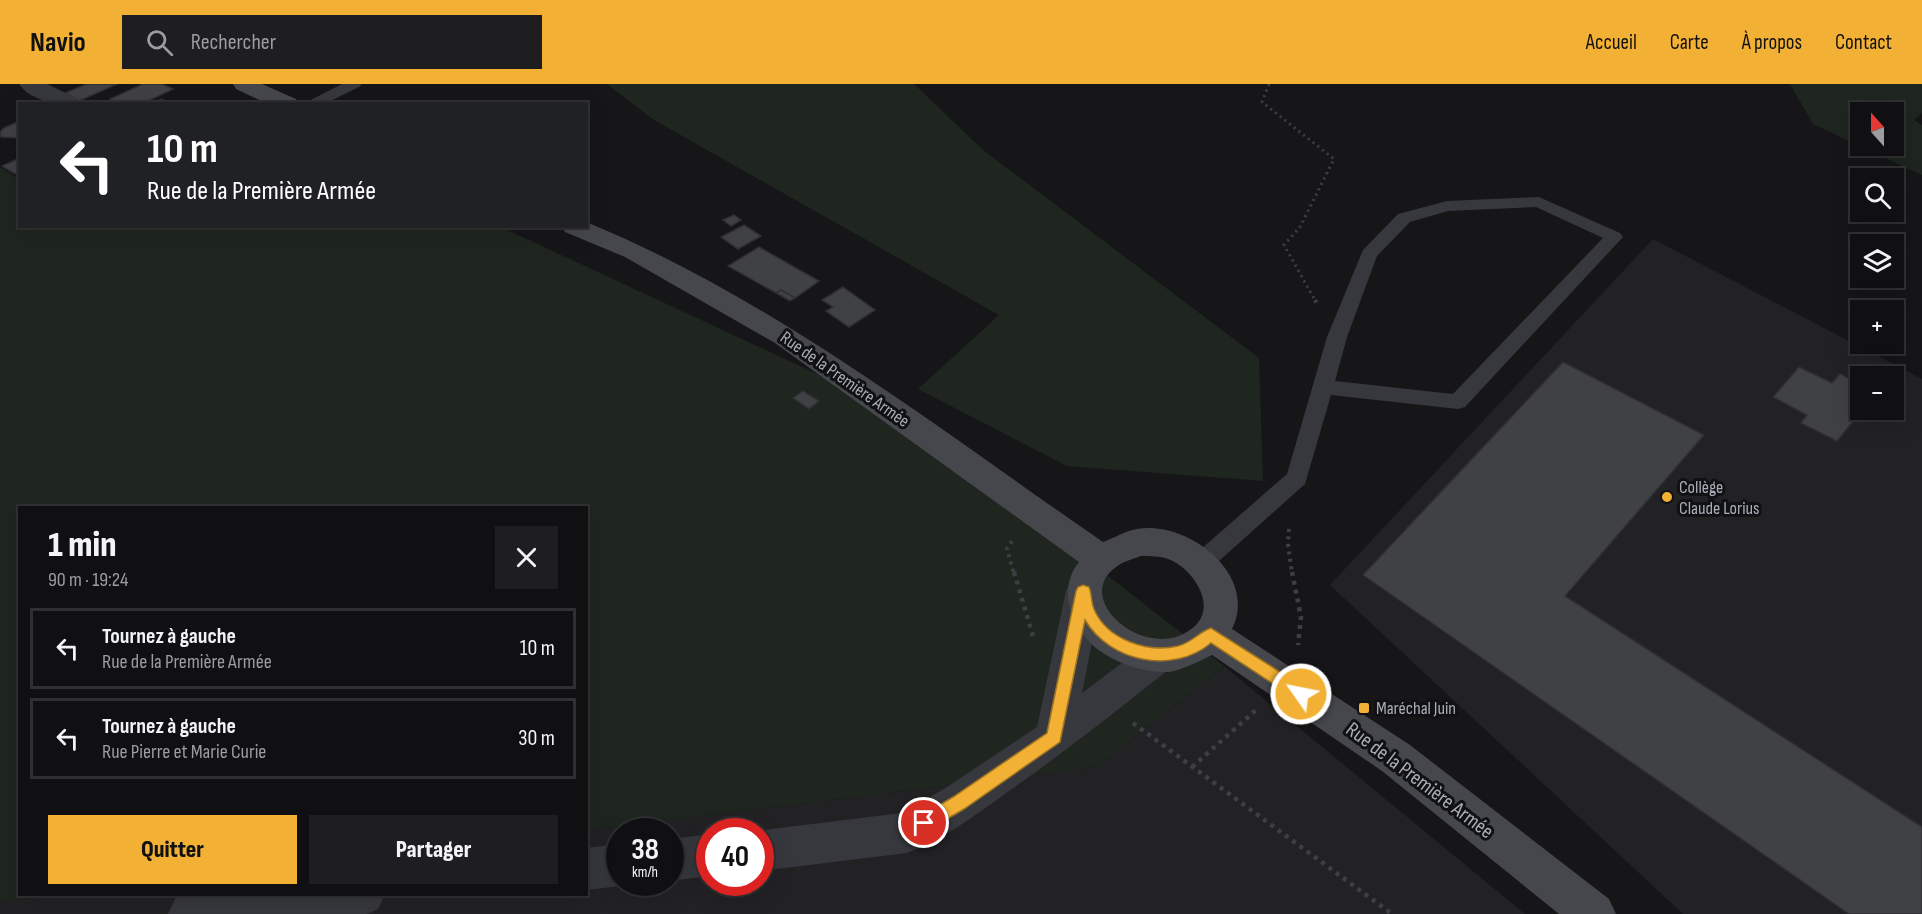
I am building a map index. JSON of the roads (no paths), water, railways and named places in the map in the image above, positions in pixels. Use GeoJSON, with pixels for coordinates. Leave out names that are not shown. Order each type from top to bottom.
{"type":"FeatureCollection","features":[{"type":"Feature","properties":{"kind":"street"},"geometry":{"type":"LineString","coordinates":[[30,84],[66,102]]}},
{"type":"Feature","properties":{"kind":"street"},"geometry":{"type":"LineString","coordinates":[[244,84],[284,102]]}},
{"type":"Feature","properties":{"kind":"street","name":"Rue de la Première Armée"},"geometry":{"type":"LineString","coordinates":[[579,228],[634,252],[785,336],[1100,558]]}},
{"type":"Feature","properties":{"kind":"street"},"geometry":{"type":"LineString","coordinates":[[1054,737],[1083,591],[1088,573],[1100,558],[1117,547],[1138,542],[1161,543],[1182,550],[1201,563],[1215,579],[1221,598],[1221,617],[1211,635],[1197,646],[1180,653],[1160,655],[1136,652],[1115,642],[1097,628],[1087,610],[1083,591]]}},
{"type":"Feature","properties":{"kind":"street","name":"Rue de la Première Armée"},"geometry":{"type":"LineString","coordinates":[[1211,635],[1396,758],[1594,914]]}},
{"type":"Feature","properties":{"kind":"street"},"geometry":{"type":"LineString","coordinates":[[774,848],[907,833],[958,803],[1054,737],[1160,655]]}},
{"type":"Feature","properties":{"kind":"street"},"geometry":{"type":"LineString","coordinates":[[588,869],[606,867]]}},
{"type":"Feature","properties":{"kind":"street"},"geometry":{"type":"LineString","coordinates":[[190,914],[346,896]]}},
{"type":"Feature","properties":{"kind":"lane"},"geometry":{"type":"LineString","coordinates":[[314,102],[354,84]]}},
{"type":"Feature","properties":{"kind":"lane"},"geometry":{"type":"LineString","coordinates":[[1201,563],[1297,478],[1336,337],[1369,254],[1404,218],[1447,206],[1539,202],[1614,237],[1458,402],[1323,387]]}},
{"type":"Feature","properties":{"kind":"place","name":"Collège Claude Lorius"},"geometry":{"type":"Point","coordinates":[1667,497]}},
{"type":"Feature","properties":{"kind":"place","name":"Maréchal Juin"},"geometry":{"type":"Point","coordinates":[1364,708]}}]}
